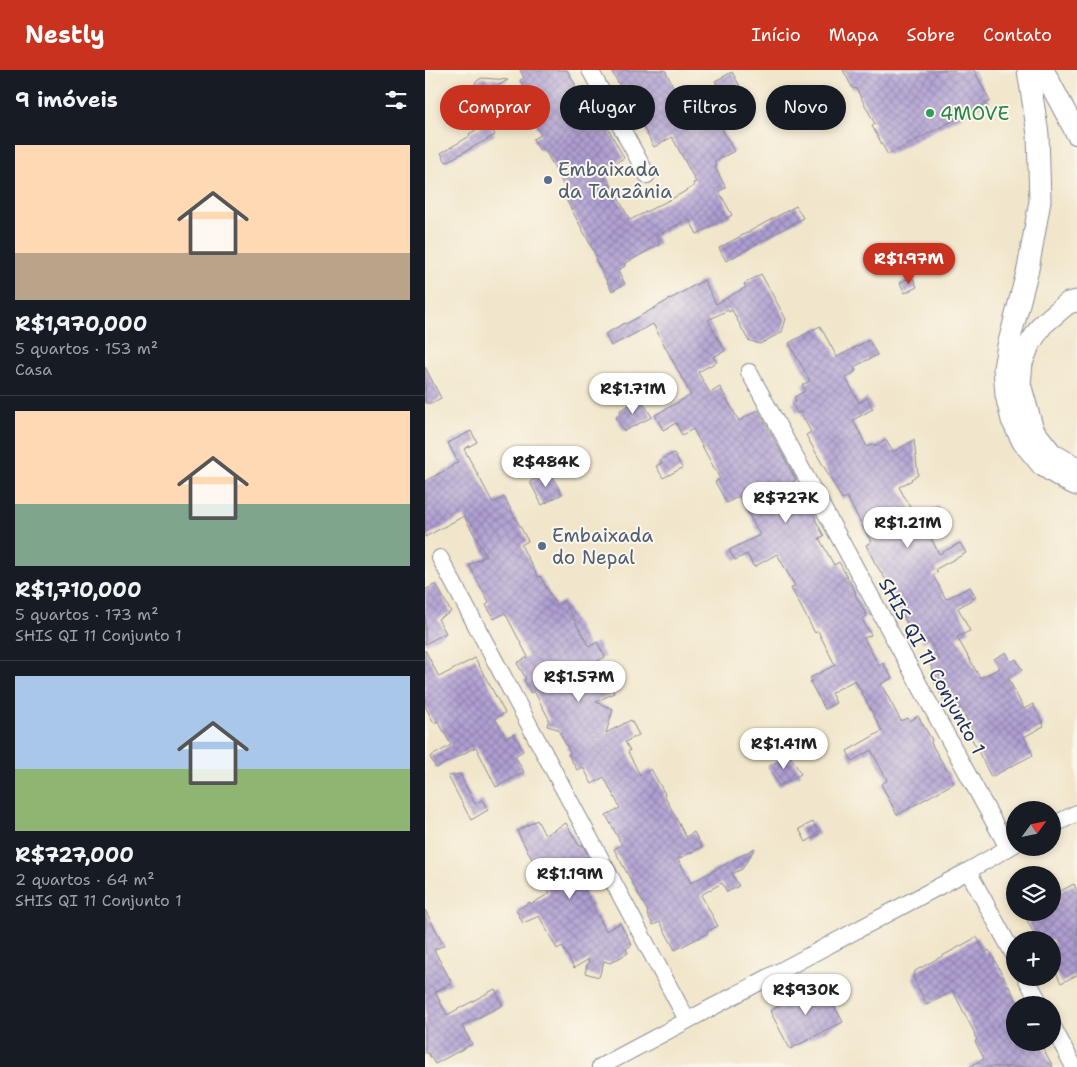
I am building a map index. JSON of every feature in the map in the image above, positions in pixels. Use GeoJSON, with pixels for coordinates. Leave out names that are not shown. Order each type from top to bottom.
{"type":"FeatureCollection","features":[{"type":"Feature","properties":{"kind":"main road"},"geometry":{"type":"LineString","coordinates":[[1028,70],[1038,134],[1040,201],[1028,269],[1004,368],[1006,396],[1012,420],[1023,442],[1042,465],[1077,486]]}},
{"type":"Feature","properties":{"kind":"main road"},"geometry":{"type":"LineString","coordinates":[[1043,70],[1077,134]]}},
{"type":"Feature","properties":{"kind":"main road"},"geometry":{"type":"LineString","coordinates":[[1077,301],[1068,303],[1042,324],[1029,345],[1022,363],[1021,384],[1033,430],[1052,454],[1077,468]]}},
{"type":"Feature","properties":{"kind":"street"},"geometry":{"type":"LineString","coordinates":[[590,70],[647,175]]}},
{"type":"Feature","properties":{"kind":"street","name":"SHIS QI 11 Conjunto 1"},"geometry":{"type":"LineString","coordinates":[[749,372],[1006,837]]}},
{"type":"Feature","properties":{"kind":"street"},"geometry":{"type":"LineString","coordinates":[[440,558],[687,1020]]}},
{"type":"Feature","properties":{"kind":"street"},"geometry":{"type":"LineString","coordinates":[[1061,821],[1077,813]]}},
{"type":"Feature","properties":{"kind":"street"},"geometry":{"type":"LineString","coordinates":[[600,1067],[1006,849]]}},
{"type":"Feature","properties":{"kind":"street"},"geometry":{"type":"LineString","coordinates":[[968,871],[1006,941]]}},
{"type":"Feature","properties":{"kind":"street"},"geometry":{"type":"LineString","coordinates":[[1061,1042],[1074,1067]]}},
{"type":"Feature","properties":{"kind":"building"},"geometry":{"type":"Polygon","coordinates":[[[520,70],[567,70],[575,85],[560,85],[560,130],[609,130],[624,158],[603,170],[630,220],[677,196],[694,186],[693,183],[696,182],[672,137],[654,147],[645,130],[655,130],[655,85],[619,85],[611,70],[665,70],[672,85],[665,85],[665,130],[723,130],[734,151],[714,162],[726,188],[719,191],[732,215],[697,234],[689,219],[656,236],[660,244],[624,264],[625,266],[618,270],[625,284],[612,291],[595,259],[597,258],[587,238],[564,196],[568,194],[547,154],[543,149],[540,151],[533,139],[541,135],[538,130],[550,130],[550,85],[523,85],[520,80],[524,78],[520,70]]]}},
{"type":"Feature","properties":{"kind":"building"},"geometry":{"type":"Polygon","coordinates":[[[843,70],[974,70],[990,101],[888,155],[872,126],[875,124],[856,88],[853,89],[843,70]]]}},
{"type":"Feature","properties":{"kind":"building"},"geometry":{"type":"Polygon","coordinates":[[[732,72],[739,85],[717,85],[715,81],[732,72]]]}},
{"type":"Feature","properties":{"kind":"building"},"geometry":{"type":"Polygon","coordinates":[[[482,78],[508,80],[499,85],[474,85],[482,78]]]}},
{"type":"Feature","properties":{"kind":"building"},"geometry":{"type":"Polygon","coordinates":[[[476,130],[492,130],[495,135],[446,162],[441,153],[470,136],[469,134],[476,130]]]}},
{"type":"Feature","properties":{"kind":"building"},"geometry":{"type":"Polygon","coordinates":[[[796,206],[803,218],[726,261],[719,248],[796,206]]]}},
{"type":"Feature","properties":{"kind":"building"},"geometry":{"type":"Polygon","coordinates":[[[761,274],[786,319],[782,332],[760,344],[748,340],[732,310],[729,312],[728,310],[708,320],[725,351],[713,357],[717,362],[698,372],[710,393],[720,387],[739,421],[758,410],[796,480],[793,482],[816,518],[824,536],[819,538],[834,565],[839,562],[867,616],[862,619],[871,635],[864,638],[879,666],[883,663],[892,678],[881,684],[901,721],[908,718],[910,721],[918,716],[954,783],[897,815],[881,784],[887,781],[886,778],[871,750],[852,761],[847,751],[882,731],[855,680],[831,693],[836,703],[825,709],[810,682],[812,681],[810,678],[835,665],[818,631],[815,633],[791,588],[795,586],[777,554],[754,567],[747,554],[735,560],[729,550],[760,535],[739,496],[727,503],[715,482],[720,479],[693,429],[682,435],[676,423],[663,430],[655,415],[691,395],[653,324],[611,346],[605,334],[704,280],[716,304],[746,287],[744,284],[761,274]]]}},
{"type":"Feature","properties":{"kind":"building"},"geometry":{"type":"Polygon","coordinates":[[[912,276],[917,287],[905,293],[900,283],[912,276]]]}},
{"type":"Feature","properties":{"kind":"building"},"geometry":{"type":"Polygon","coordinates":[[[820,326],[837,357],[869,340],[877,355],[854,367],[856,371],[846,378],[859,403],[867,398],[873,409],[853,420],[867,447],[874,444],[875,446],[886,440],[893,452],[914,440],[918,475],[899,487],[916,518],[938,506],[943,516],[925,526],[939,554],[960,543],[966,553],[936,569],[938,572],[933,575],[946,599],[970,587],[976,597],[958,608],[970,631],[957,637],[980,678],[1000,668],[994,659],[1006,652],[1011,662],[1016,659],[1022,670],[1008,678],[1024,709],[1033,704],[1044,726],[1024,737],[1033,755],[991,777],[971,737],[975,735],[961,708],[959,709],[951,695],[943,699],[933,679],[937,677],[930,664],[939,659],[928,639],[923,642],[917,631],[912,633],[888,583],[866,545],[871,542],[847,497],[842,499],[806,435],[811,432],[800,412],[797,413],[792,403],[796,401],[794,397],[805,391],[802,385],[810,381],[789,343],[820,326]]]}},
{"type":"Feature","properties":{"kind":"building"},"geometry":{"type":"Polygon","coordinates":[[[425,367],[441,398],[432,403],[425,403],[425,367]]]}},
{"type":"Feature","properties":{"kind":"building"},"geometry":{"type":"Polygon","coordinates":[[[641,399],[652,417],[624,431],[616,417],[621,413],[620,410],[641,399]]]}},
{"type":"Feature","properties":{"kind":"building"},"geometry":{"type":"Polygon","coordinates":[[[471,431],[477,442],[464,449],[493,503],[504,497],[528,541],[521,545],[538,577],[540,576],[556,605],[564,601],[589,647],[597,642],[605,657],[590,665],[602,687],[609,683],[614,693],[596,702],[613,709],[606,733],[631,720],[639,735],[625,742],[640,775],[651,769],[686,837],[694,832],[702,847],[678,859],[691,883],[755,848],[742,869],[732,874],[739,886],[727,892],[722,883],[701,895],[718,926],[675,950],[660,922],[653,925],[614,849],[622,845],[606,815],[620,808],[604,777],[592,784],[583,767],[577,770],[558,729],[547,726],[549,719],[534,691],[531,693],[524,680],[526,679],[517,663],[528,657],[505,613],[494,619],[486,605],[489,603],[469,565],[486,556],[464,516],[425,537],[425,481],[458,462],[448,443],[471,431]]]}},
{"type":"Feature","properties":{"kind":"building"},"geometry":{"type":"Polygon","coordinates":[[[674,453],[682,468],[663,478],[656,466],[662,463],[660,460],[674,453]]]}},
{"type":"Feature","properties":{"kind":"building"},"geometry":{"type":"Polygon","coordinates":[[[546,473],[550,473],[562,494],[542,505],[530,482],[546,473]]]}},
{"type":"Feature","properties":{"kind":"building"},"geometry":{"type":"Polygon","coordinates":[[[436,584],[451,612],[438,619],[446,633],[425,644],[425,590],[436,584]]]}},
{"type":"Feature","properties":{"kind":"building"},"geometry":{"type":"Polygon","coordinates":[[[425,650],[439,677],[475,658],[505,713],[495,718],[506,738],[514,734],[523,751],[515,756],[524,772],[496,787],[476,747],[436,768],[430,757],[451,745],[438,721],[434,723],[425,706],[425,650]]]}},
{"type":"Feature","properties":{"kind":"building"},"geometry":{"type":"Polygon","coordinates":[[[789,754],[801,774],[779,786],[768,767],[789,754]]]}},
{"type":"Feature","properties":{"kind":"building"},"geometry":{"type":"Polygon","coordinates":[[[460,774],[475,804],[482,800],[488,810],[471,820],[448,776],[460,774]]]}},
{"type":"Feature","properties":{"kind":"building"},"geometry":{"type":"Polygon","coordinates":[[[537,820],[545,835],[566,823],[579,846],[582,844],[591,861],[584,865],[593,882],[583,887],[606,931],[620,923],[632,945],[626,949],[628,953],[610,963],[604,961],[599,977],[585,973],[589,959],[574,968],[562,946],[557,949],[539,916],[523,923],[516,910],[550,893],[517,831],[537,820]]]}},
{"type":"Feature","properties":{"kind":"building"},"geometry":{"type":"Polygon","coordinates":[[[813,822],[819,834],[806,842],[799,829],[813,822]]]}},
{"type":"Feature","properties":{"kind":"building"},"geometry":{"type":"Polygon","coordinates":[[[1074,884],[1077,891],[1077,975],[1061,983],[1061,931],[1032,931],[1028,921],[1061,921],[1061,891],[1074,884]]]}},
{"type":"Feature","properties":{"kind":"building"},"geometry":{"type":"Polygon","coordinates":[[[425,910],[444,945],[434,950],[452,983],[435,992],[447,1015],[495,989],[503,1005],[462,1026],[472,1044],[435,1064],[428,1053],[425,1053],[425,910]]]}},
{"type":"Feature","properties":{"kind":"building"},"geometry":{"type":"Polygon","coordinates":[[[977,937],[985,953],[989,950],[1006,981],[1006,986],[1009,986],[1014,996],[1006,996],[1006,1051],[1045,1051],[1053,1067],[968,1067],[984,1059],[975,1041],[977,1040],[975,1034],[953,991],[927,1005],[913,978],[915,971],[977,937]]]}},
{"type":"Feature","properties":{"kind":"building"},"geometry":{"type":"Polygon","coordinates":[[[822,983],[843,1022],[790,1049],[770,1011],[822,983]]]}},
{"type":"Feature","properties":{"kind":"place","name":"4MOVE"},"geometry":{"type":"Point","coordinates":[930,113]}},
{"type":"Feature","properties":{"kind":"place","name":"Embaixada da Tanzânia"},"geometry":{"type":"Point","coordinates":[548,180]}},
{"type":"Feature","properties":{"kind":"place","name":"Embaixada do Nepal"},"geometry":{"type":"Point","coordinates":[542,546]}}]}
